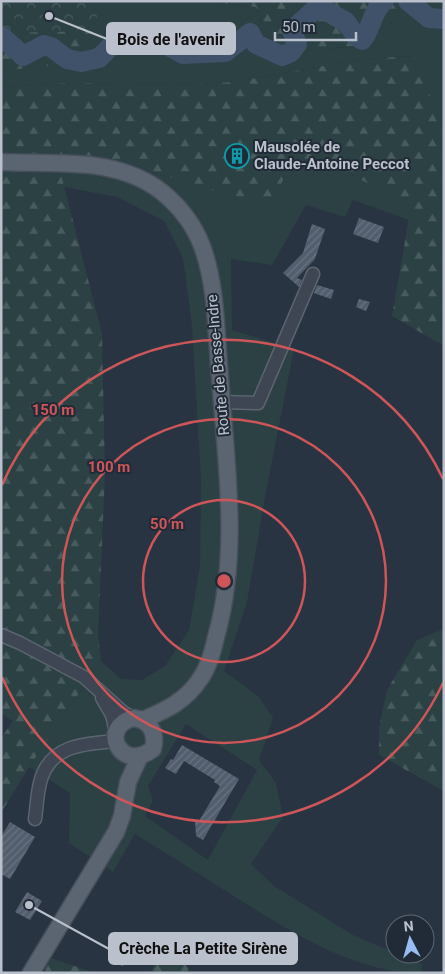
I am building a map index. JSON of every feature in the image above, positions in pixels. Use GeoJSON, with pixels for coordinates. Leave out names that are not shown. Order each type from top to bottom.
{"type":"FeatureCollection","features":[{"type":"Feature","properties":{"kind":"main road","name":"Route de Basse-Indre"},"geometry":{"type":"LineString","coordinates":[[1,162],[79,164],[104,167],[128,173],[147,182],[163,193],[183,212],[196,232],[207,263],[213,298],[230,511],[228,574],[212,654],[201,678],[176,705],[154,738]]}},
{"type":"Feature","properties":{"kind":"main road","name":"Route de Basse-Indre"},"geometry":{"type":"LineString","coordinates":[[138,719],[176,705]]}},
{"type":"Feature","properties":{"kind":"main road"},"geometry":{"type":"LineString","coordinates":[[118,741],[132,757],[140,756],[153,749],[154,738],[149,725],[138,719],[123,722],[118,741],[128,782]]}},
{"type":"Feature","properties":{"kind":"main road"},"geometry":{"type":"LineString","coordinates":[[31,973],[116,832],[122,816],[128,782],[140,756]]}},
{"type":"Feature","properties":{"kind":"street"},"geometry":{"type":"LineString","coordinates":[[222,402],[258,404],[313,274]]}},
{"type":"Feature","properties":{"kind":"street"},"geometry":{"type":"LineString","coordinates":[[1,635],[84,677],[124,713],[138,719]]}},
{"type":"Feature","properties":{"kind":"street"},"geometry":{"type":"LineString","coordinates":[[35,819],[42,776],[54,757],[74,746],[118,741],[112,715],[95,687]]}},
{"type":"Feature","properties":{"kind":"green space"},"geometry":{"type":"Polygon","coordinates":[[[1,1],[97,1],[97,31],[66,64],[1,71],[1,1]]]}},
{"type":"Feature","properties":{"kind":"green space"},"geometry":{"type":"Polygon","coordinates":[[[1,1],[97,1],[97,31],[1,33],[1,1]]]}},
{"type":"Feature","properties":{"kind":"green space"},"geometry":{"type":"Polygon","coordinates":[[[97,1],[204,1],[256,7],[278,59],[308,51],[361,45],[390,23],[412,11],[444,27],[444,129],[413,56],[362,59],[233,82],[176,85],[70,83],[1,87],[1,71],[66,63],[97,31],[97,1]]]}},
{"type":"Feature","properties":{"kind":"green space"},"geometry":{"type":"Polygon","coordinates":[[[204,1],[444,1],[444,27],[412,11],[390,23],[361,45],[308,51],[278,59],[256,7],[204,1]]]}},
{"type":"Feature","properties":{"kind":"green space"},"geometry":{"type":"Polygon","coordinates":[[[414,56],[444,129],[444,346],[392,316],[411,207],[321,158],[292,163],[270,205],[196,186],[123,162],[1,152],[1,87],[70,83],[176,85],[233,82],[362,59],[414,56]]]}},
{"type":"Feature","properties":{"kind":"green space"},"geometry":{"type":"Polygon","coordinates":[[[1,152],[123,162],[196,186],[321,158],[411,207],[409,220],[353,200],[345,217],[306,205],[272,265],[231,259],[232,330],[294,349],[247,602],[224,671],[258,696],[273,718],[259,760],[276,783],[283,817],[251,864],[274,886],[353,935],[385,948],[385,964],[422,964],[421,973],[371,966],[346,958],[322,947],[276,922],[135,834],[113,872],[69,843],[70,793],[29,767],[101,661],[121,679],[142,680],[165,666],[189,630],[200,565],[201,480],[192,326],[183,258],[164,221],[117,197],[64,187],[61,174],[1,171],[1,152]],[[186,724],[148,786],[153,800],[145,816],[208,860],[257,770],[186,724]]]}},
{"type":"Feature","properties":{"kind":"green space"},"geometry":{"type":"Polygon","coordinates":[[[1,171],[61,174],[102,334],[105,475],[98,633],[101,661],[29,767],[1,813],[1,738],[13,721],[1,714],[1,171]]]}},
{"type":"Feature","properties":{"kind":"green space"},"geometry":{"type":"Polygon","coordinates":[[[444,629],[444,791],[379,755],[379,728],[387,690],[417,640],[444,629]]]}},
{"type":"Feature","properties":{"kind":"green space"},"geometry":{"type":"Polygon","coordinates":[[[163,947],[176,953],[189,969],[186,973],[150,973],[163,947]]]}},
{"type":"Feature","properties":{"kind":"green space"},"geometry":{"type":"Polygon","coordinates":[[[51,958],[95,973],[44,973],[51,958]]]}},
{"type":"Feature","properties":{"kind":"building"},"geometry":{"type":"Polygon","coordinates":[[[359,218],[384,227],[378,243],[353,234],[359,218]]]}},
{"type":"Feature","properties":{"kind":"building"},"geometry":{"type":"Polygon","coordinates":[[[312,224],[325,229],[315,259],[297,278],[302,280],[299,287],[283,273],[303,253],[312,224]]]}},
{"type":"Feature","properties":{"kind":"building"},"geometry":{"type":"Polygon","coordinates":[[[317,285],[334,290],[331,299],[314,293],[317,285]]]}},
{"type":"Feature","properties":{"kind":"building"},"geometry":{"type":"Polygon","coordinates":[[[359,299],[370,302],[366,311],[356,307],[359,299]]]}},
{"type":"Feature","properties":{"kind":"building"},"geometry":{"type":"Polygon","coordinates":[[[182,745],[239,779],[203,840],[196,836],[195,821],[199,821],[220,786],[214,782],[215,780],[184,761],[176,774],[165,768],[171,759],[173,760],[182,745]]]}},
{"type":"Feature","properties":{"kind":"building"},"geometry":{"type":"Polygon","coordinates":[[[10,822],[35,837],[10,879],[1,874],[1,837],[10,822]]]}},
{"type":"Feature","properties":{"kind":"building"},"geometry":{"type":"Polygon","coordinates":[[[27,892],[42,901],[30,920],[15,912],[27,892]]]}},
{"type":"Feature","properties":{"kind":"building"},"geometry":{"type":"Polygon","coordinates":[[[117,943],[130,949],[123,966],[110,961],[117,943]]]}},
{"type":"Feature","properties":{"kind":"waterway"},"geometry":{"type":"LineString","coordinates":[[1,36],[23,56],[44,45],[51,47],[67,59],[81,62],[99,58],[125,32],[132,32],[142,43],[152,45],[165,44],[183,54],[225,52],[250,33],[256,44],[282,56],[291,52],[297,44],[292,31],[313,11],[323,9],[346,22],[356,36],[362,40],[377,9],[384,1]]}},
{"type":"Feature","properties":{"kind":"waterway"},"geometry":{"type":"LineString","coordinates":[[408,1],[429,18],[444,19]]}},
{"type":"Feature","properties":{"kind":"place","name":"Bois de l'avenir"},"geometry":{"type":"Point","coordinates":[49,16]}},
{"type":"Feature","properties":{"kind":"place","name":"Mausolée de Claude-Antoine Peccot"},"geometry":{"type":"Point","coordinates":[237,156]}},
{"type":"Feature","properties":{"kind":"place","name":"Crèche La Petite Sirène"},"geometry":{"type":"Point","coordinates":[29,905]}}]}
